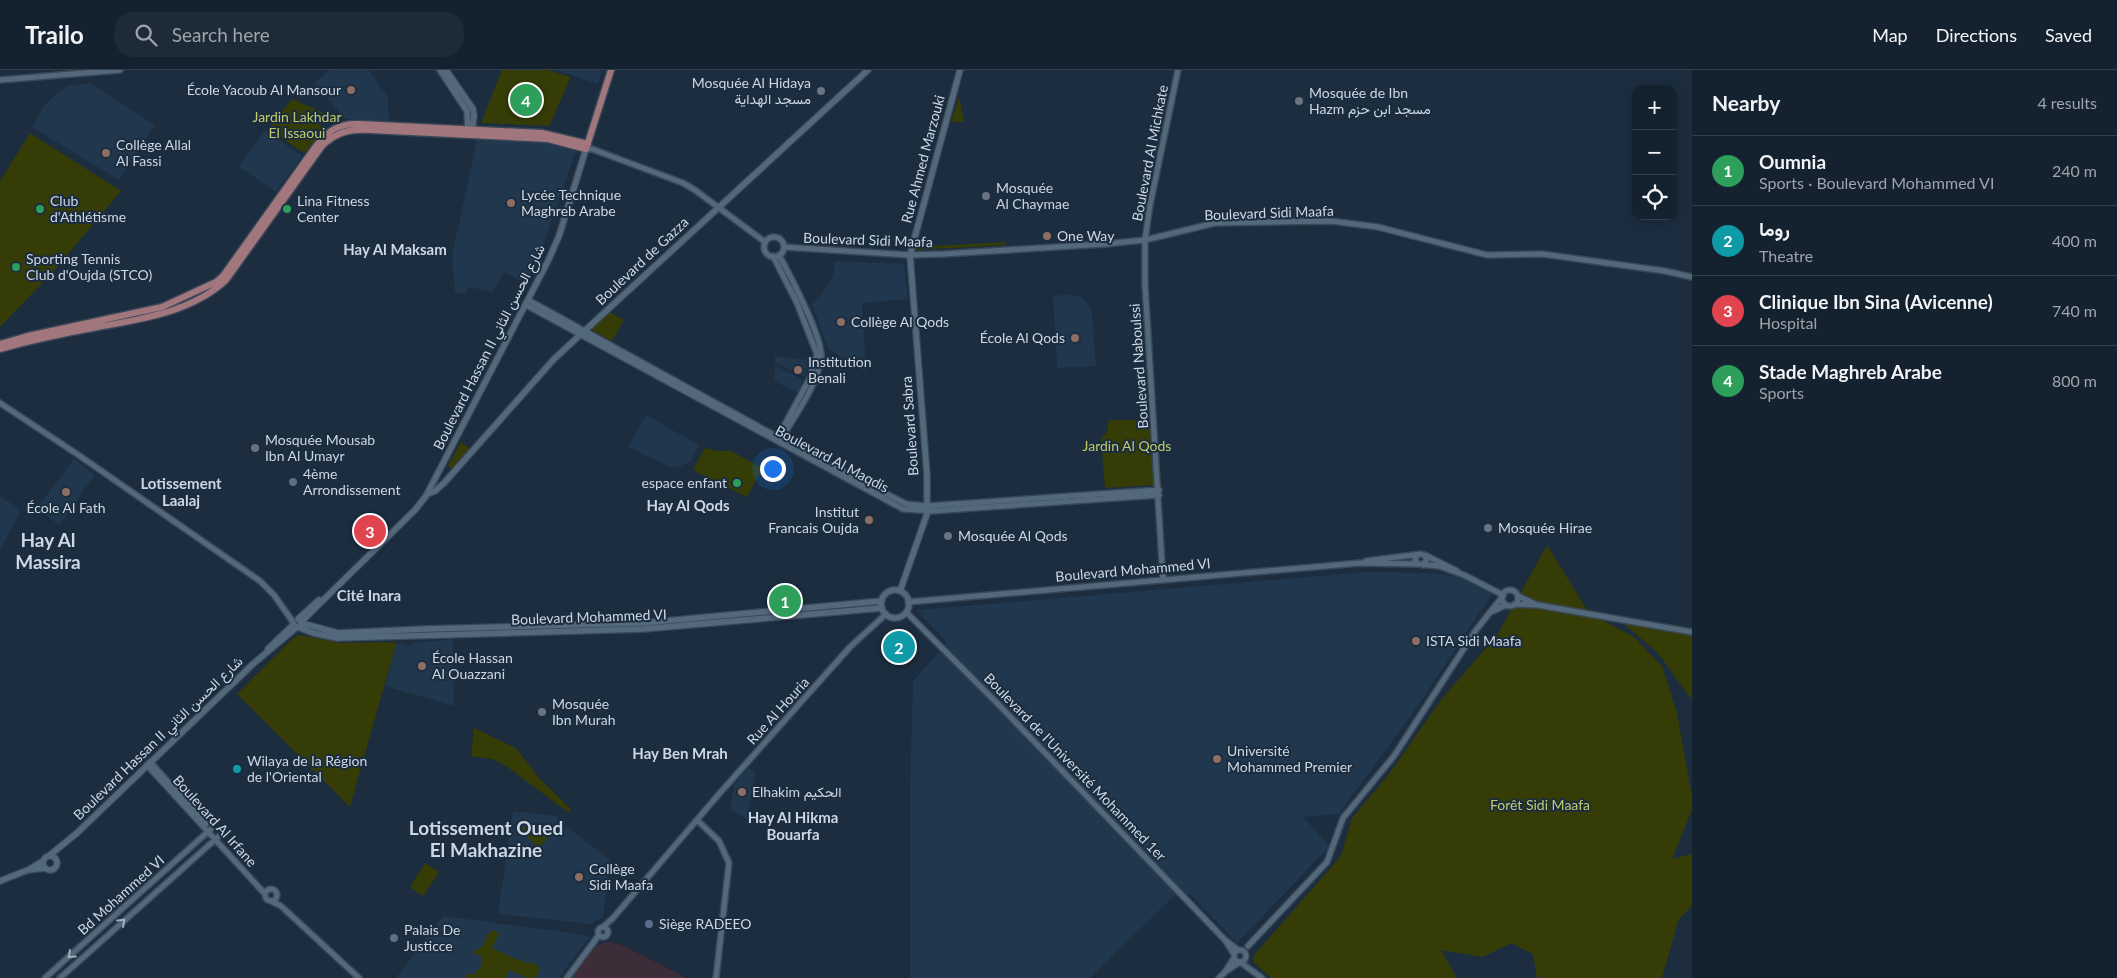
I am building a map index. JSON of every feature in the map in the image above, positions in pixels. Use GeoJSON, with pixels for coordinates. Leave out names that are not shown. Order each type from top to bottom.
{"type":"FeatureCollection","features":[{"type":"Feature","properties":{"kind":"main road"},"geometry":{"type":"LineString","coordinates":[[440,70],[467,111],[470,132]]}},
{"type":"Feature","properties":{"kind":"main road"},"geometry":{"type":"LineString","coordinates":[[446,70],[473,109],[474,116],[470,132]]}},
{"type":"Feature","properties":{"kind":"main road","name":"Boulevard Hassan II شارع الحسن الثاني"},"geometry":{"type":"LineString","coordinates":[[50,855],[65,843],[267,651],[274,641],[297,623],[415,510],[427,494],[527,303],[559,236],[589,147],[611,70]]}},
{"type":"Feature","properties":{"kind":"main road","name":"Boulevard de Gazza"},"geometry":{"type":"LineString","coordinates":[[427,494],[435,491],[453,473],[548,365],[868,70]]}},
{"type":"Feature","properties":{"kind":"main road","name":"Rue Ahmed Marzouki"},"geometry":{"type":"LineString","coordinates":[[910,255],[960,70]]}},
{"type":"Feature","properties":{"kind":"main road"},"geometry":{"type":"LineString","coordinates":[[2,346],[166,306],[216,282],[223,276],[316,146],[325,135],[338,126],[360,124],[470,132],[542,133],[589,147]]}},
{"type":"Feature","properties":{"kind":"main road","name":"Boulevard Sabra"},"geometry":{"type":"LineString","coordinates":[[900,592],[927,509],[927,475],[910,255]]}},
{"type":"Feature","properties":{"kind":"main road"},"geometry":{"type":"LineString","coordinates":[[442,467],[453,473]]}},
{"type":"Feature","properties":{"kind":"main road"},"geometry":{"type":"LineString","coordinates":[[900,592],[908,602],[906,612],[897,618],[886,614],[882,605],[888,593],[900,592]]}},
{"type":"Feature","properties":{"kind":"main road","name":"Boulevard Mohammed VI"},"geometry":{"type":"LineString","coordinates":[[297,623],[338,633],[633,623],[882,605]]}},
{"type":"Feature","properties":{"kind":"main road","name":"Boulevard Hassan II شارع الحسن الثاني"},"geometry":{"type":"LineString","coordinates":[[57,860],[65,843]]}},
{"type":"Feature","properties":{"kind":"main road"},"geometry":{"type":"LineString","coordinates":[[0,881],[28,870],[43,861],[46,856],[50,855],[57,860],[58,864],[54,869],[28,870]]}},
{"type":"Feature","properties":{"kind":"main road"},"geometry":{"type":"LineString","coordinates":[[43,861],[45,868]]}},
{"type":"Feature","properties":{"kind":"street"},"geometry":{"type":"LineString","coordinates":[[0,80],[120,70]]}},
{"type":"Feature","properties":{"kind":"street","name":"Boulevard Al Michkate"},"geometry":{"type":"LineString","coordinates":[[1145,240],[1150,205],[1178,70]]}},
{"type":"Feature","properties":{"kind":"street"},"geometry":{"type":"LineString","coordinates":[[589,147],[683,183],[765,242],[766,252],[776,256],[817,354],[810,378],[779,440]]}},
{"type":"Feature","properties":{"kind":"street","name":"Boulevard Sidi Maafa"},"geometry":{"type":"LineString","coordinates":[[784,247],[910,255],[1076,246],[1145,240],[1214,223],[1332,221],[1378,227],[1486,255],[1542,254],[1666,271],[1692,277]]}},
{"type":"Feature","properties":{"kind":"street"},"geometry":{"type":"LineString","coordinates":[[765,242],[771,237],[777,237],[782,241],[784,247],[776,256]]}},
{"type":"Feature","properties":{"kind":"street","name":"Boulevard Naboulssi"},"geometry":{"type":"LineString","coordinates":[[1145,240],[1145,285],[1164,580]]}},
{"type":"Feature","properties":{"kind":"street","name":"Boulevard Al Maqdis"},"geometry":{"type":"LineString","coordinates":[[527,303],[868,488],[902,503],[927,509],[1159,493]]}},
{"type":"Feature","properties":{"kind":"street","name":"Boulevard Mohammed VI"},"geometry":{"type":"LineString","coordinates":[[0,403],[260,580],[297,623]]}},
{"type":"Feature","properties":{"kind":"street"},"geometry":{"type":"LineString","coordinates":[[1417,555],[1415,560],[1420,564],[1427,559],[1424,554]]}},
{"type":"Feature","properties":{"kind":"street","name":"Boulevard Mohammed VI"},"geometry":{"type":"LineString","coordinates":[[908,602],[1360,563],[1424,554],[1464,575]]}},
{"type":"Feature","properties":{"kind":"street","name":"Boulevard Mohammed VI"},"geometry":{"type":"LineString","coordinates":[[1360,563],[1439,566],[1464,575],[1504,594]]}},
{"type":"Feature","properties":{"kind":"street"},"geometry":{"type":"LineString","coordinates":[[1219,978],[1239,953],[1248,946],[1328,862],[1343,818],[1394,756],[1488,614],[1504,594],[1513,591],[1518,596],[1538,605]]}},
{"type":"Feature","properties":{"kind":"street"},"geometry":{"type":"LineString","coordinates":[[1504,594],[1503,602],[1506,605]]}},
{"type":"Feature","properties":{"kind":"street"},"geometry":{"type":"LineString","coordinates":[[1515,604],[1518,596]]}},
{"type":"Feature","properties":{"kind":"street"},"geometry":{"type":"LineString","coordinates":[[1488,614],[1506,605],[1538,605],[1692,632]]}},
{"type":"Feature","properties":{"kind":"street","name":"Boulevard de l'Université Mohammed 1er"},"geometry":{"type":"LineString","coordinates":[[906,612],[998,704],[1239,953],[1240,962],[1257,973]]}},
{"type":"Feature","properties":{"kind":"street","name":"Rue Al Houria"},"geometry":{"type":"LineString","coordinates":[[605,929],[607,934],[601,936],[599,930],[605,929],[697,820],[850,647],[886,614]]}},
{"type":"Feature","properties":{"kind":"street","name":"Boulevard Al Irfane"},"geometry":{"type":"LineString","coordinates":[[149,763],[266,892]]}},
{"type":"Feature","properties":{"kind":"street"},"geometry":{"type":"LineString","coordinates":[[697,820],[719,840],[729,863],[716,978]]}},
{"type":"Feature","properties":{"kind":"street","name":"Bd Mohammed VI"},"geometry":{"type":"LineString","coordinates":[[46,978],[210,830]]}},
{"type":"Feature","properties":{"kind":"street","name":"Bd Mohammed VI"},"geometry":{"type":"LineString","coordinates":[[60,978],[217,838]]}},
{"type":"Feature","properties":{"kind":"street"},"geometry":{"type":"LineString","coordinates":[[275,891],[273,899],[267,900],[266,892],[275,891]]}},
{"type":"Feature","properties":{"kind":"street"},"geometry":{"type":"LineString","coordinates":[[273,899],[359,978]]}},
{"type":"Feature","properties":{"kind":"street"},"geometry":{"type":"LineString","coordinates":[[567,978],[601,936]]}},
{"type":"Feature","properties":{"kind":"street"},"geometry":{"type":"LineString","coordinates":[[1225,972],[1244,960],[1239,953]]}},
{"type":"Feature","properties":{"kind":"street"},"geometry":{"type":"LineString","coordinates":[[1239,953],[1262,978]]}},
{"type":"Feature","properties":{"kind":"shaded area","name":"École Yacoub Al Mansour"},"geometry":{"type":"Polygon","coordinates":[[[330,70],[369,70],[388,97],[389,121],[345,119],[314,83],[330,70]]]}},
{"type":"Feature","properties":{"kind":"shaded area"},"geometry":{"type":"Polygon","coordinates":[[[555,70],[598,70],[602,71],[598,84],[555,70]]]}},
{"type":"Feature","properties":{"kind":"shaded area","name":"Collège Allal Al Fassi"},"geometry":{"type":"Polygon","coordinates":[[[90,83],[155,125],[119,180],[32,127],[43,107],[56,94],[67,86],[90,83]]]}},
{"type":"Feature","properties":{"kind":"shaded area"},"geometry":{"type":"Polygon","coordinates":[[[265,130],[302,156],[276,192],[238,166],[265,130]]]}},
{"type":"Feature","properties":{"kind":"shaded area","name":"Lycée Technique Maghreb Arabe"},"geometry":{"type":"Polygon","coordinates":[[[477,140],[542,141],[576,151],[537,263],[526,283],[504,272],[492,292],[468,287],[466,294],[455,292],[452,255],[477,140]]]}},
{"type":"Feature","properties":{"kind":"shaded area","name":"Collège Al Qods"},"geometry":{"type":"Polygon","coordinates":[[[835,261],[904,264],[908,299],[862,303],[866,372],[828,349],[812,304],[819,298],[833,276],[835,261]]]}},
{"type":"Feature","properties":{"kind":"shaded area","name":"École Al Qods"},"geometry":{"type":"Polygon","coordinates":[[[1071,294],[1083,298],[1092,310],[1096,366],[1057,368],[1053,296],[1071,294]]]}},
{"type":"Feature","properties":{"kind":"shaded area","name":"Institution Benali"},"geometry":{"type":"Polygon","coordinates":[[[775,356],[810,360],[804,377],[775,362],[775,356]]]}},
{"type":"Feature","properties":{"kind":"shaded area"},"geometry":{"type":"Polygon","coordinates":[[[775,365],[803,380],[798,393],[774,381],[775,365]]]}},
{"type":"Feature","properties":{"kind":"shaded area"},"geometry":{"type":"Polygon","coordinates":[[[646,415],[699,445],[691,461],[679,467],[670,467],[628,447],[646,415]]]}},
{"type":"Feature","properties":{"kind":"shaded area","name":"École Al Fath"},"geometry":{"type":"Polygon","coordinates":[[[74,459],[95,475],[59,525],[37,508],[74,459]]]}},
{"type":"Feature","properties":{"kind":"shaded area"},"geometry":{"type":"Polygon","coordinates":[[[0,496],[17,507],[20,512],[0,550],[0,496]]]}},
{"type":"Feature","properties":{"kind":"shaded area","name":"Université Mohammed Premier"},"geometry":{"type":"Polygon","coordinates":[[[1367,572],[1431,573],[1460,577],[1492,594],[1420,703],[1339,814],[1303,817],[1330,846],[1237,943],[1190,894],[1173,897],[1090,978],[910,978],[910,791],[913,681],[947,643],[917,610],[1367,572]]]}},
{"type":"Feature","properties":{"kind":"shaded area","name":"École Hassan Al Ouazzani"},"geometry":{"type":"Polygon","coordinates":[[[453,639],[454,706],[385,686],[396,644],[405,643],[405,645],[412,646],[414,643],[453,639]]]}},
{"type":"Feature","properties":{"kind":"shaded area","name":"Elhakim الحكيم"},"geometry":{"type":"Polygon","coordinates":[[[748,768],[756,772],[747,819],[730,810],[734,785],[748,768]]]}},
{"type":"Feature","properties":{"kind":"shaded area"},"geometry":{"type":"Polygon","coordinates":[[[513,811],[557,816],[558,822],[556,826],[564,830],[567,827],[610,860],[603,917],[590,924],[498,914],[513,811]]]}},
{"type":"Feature","properties":{"kind":"shaded area"},"geometry":{"type":"Polygon","coordinates":[[[443,916],[590,937],[559,978],[396,978],[443,916]]]}},
{"type":"Feature","properties":{"kind":"shaded area"},"geometry":{"type":"Polygon","coordinates":[[[612,942],[624,946],[687,978],[571,978],[595,947],[603,943],[612,942]]]}},
{"type":"Feature","properties":{"kind":"green space"},"geometry":{"type":"Polygon","coordinates":[[[502,70],[548,70],[571,77],[549,126],[481,123],[502,70]]]}},
{"type":"Feature","properties":{"kind":"green space"},"geometry":{"type":"Polygon","coordinates":[[[959,97],[964,122],[951,122],[959,97]]]}},
{"type":"Feature","properties":{"kind":"green space","name":"Jardin Lakhdar El Issaoui"},"geometry":{"type":"Polygon","coordinates":[[[292,99],[324,113],[317,122],[325,130],[304,153],[268,129],[292,99]]]}},
{"type":"Feature","properties":{"kind":"green space"},"geometry":{"type":"Polygon","coordinates":[[[30,133],[121,191],[52,273],[0,327],[0,181],[30,133]]]}},
{"type":"Feature","properties":{"kind":"green space"},"geometry":{"type":"Polygon","coordinates":[[[1006,242],[1006,245],[916,250],[916,247],[1006,242]]]}},
{"type":"Feature","properties":{"kind":"green space"},"geometry":{"type":"Polygon","coordinates":[[[609,312],[624,320],[612,341],[590,329],[609,312]]]}},
{"type":"Feature","properties":{"kind":"green space","name":"Jardin Al Qods"},"geometry":{"type":"Polygon","coordinates":[[[1109,420],[1150,420],[1155,485],[1105,488],[1101,439],[1107,431],[1109,420]]]}},
{"type":"Feature","properties":{"kind":"green space"},"geometry":{"type":"Polygon","coordinates":[[[461,442],[470,449],[457,465],[451,469],[448,465],[461,442]]]}},
{"type":"Feature","properties":{"kind":"green space","name":"espace enfant"},"geometry":{"type":"Polygon","coordinates":[[[705,448],[731,451],[762,468],[747,497],[693,470],[705,448]]]}},
{"type":"Feature","properties":{"kind":"green space","name":"Forêt Sidi Maafa"},"geometry":{"type":"Polygon","coordinates":[[[1547,545],[1589,613],[1634,637],[1662,666],[1677,713],[1692,797],[1692,810],[1672,859],[1692,854],[1692,906],[1679,919],[1662,978],[1537,978],[1533,954],[1511,943],[1483,957],[1441,950],[1457,978],[1271,978],[1253,962],[1253,956],[1341,856],[1352,818],[1389,774],[1443,697],[1496,637],[1547,545]]]}},
{"type":"Feature","properties":{"kind":"green space"},"geometry":{"type":"Polygon","coordinates":[[[1624,624],[1692,635],[1692,700],[1657,652],[1624,624]]]}},
{"type":"Feature","properties":{"kind":"green space"},"geometry":{"type":"Polygon","coordinates":[[[299,635],[341,643],[395,642],[396,644],[350,807],[237,694],[292,639],[299,635]]]}},
{"type":"Feature","properties":{"kind":"green space"},"geometry":{"type":"Polygon","coordinates":[[[474,728],[516,748],[541,780],[570,808],[569,813],[506,766],[492,759],[471,756],[474,728]]]}},
{"type":"Feature","properties":{"kind":"green space"},"geometry":{"type":"Polygon","coordinates":[[[529,821],[547,839],[538,848],[521,830],[529,821]]]}},
{"type":"Feature","properties":{"kind":"green space"},"geometry":{"type":"Polygon","coordinates":[[[425,863],[439,872],[423,896],[410,887],[425,863]]]}},
{"type":"Feature","properties":{"kind":"green space"},"geometry":{"type":"Polygon","coordinates":[[[494,930],[499,934],[492,948],[520,961],[523,959],[525,963],[533,963],[540,968],[536,978],[528,978],[509,970],[506,978],[466,978],[464,975],[474,974],[482,965],[482,956],[472,953],[482,946],[487,935],[494,930]]]}},
{"type":"Feature","properties":{"kind":"place","name":"École Yacoub Al Mansour"},"geometry":{"type":"Point","coordinates":[351,90]}},
{"type":"Feature","properties":{"kind":"place","name":"Mosquée Al Hidaya مسجد الهداية"},"geometry":{"type":"Point","coordinates":[821,91]}},
{"type":"Feature","properties":{"kind":"place","name":"Stade Maghreb Arabe"},"geometry":{"type":"Point","coordinates":[526,100]}},
{"type":"Feature","properties":{"kind":"place","name":"Mosquée de Ibn Hazm مسجد ابن حزم"},"geometry":{"type":"Point","coordinates":[1299,101]}},
{"type":"Feature","properties":{"kind":"place","name":"Collège Allal Al Fassi"},"geometry":{"type":"Point","coordinates":[106,153]}},
{"type":"Feature","properties":{"kind":"place","name":"Mosquée Al Chaymae"},"geometry":{"type":"Point","coordinates":[986,196]}},
{"type":"Feature","properties":{"kind":"place","name":"Lycée Technique Maghreb Arabe"},"geometry":{"type":"Point","coordinates":[511,203]}},
{"type":"Feature","properties":{"kind":"place","name":"Club d'Athlétisme"},"geometry":{"type":"Point","coordinates":[40,209]}},
{"type":"Feature","properties":{"kind":"place","name":"Lina Fitness Center"},"geometry":{"type":"Point","coordinates":[287,209]}},
{"type":"Feature","properties":{"kind":"place","name":"One Way"},"geometry":{"type":"Point","coordinates":[1047,236]}},
{"type":"Feature","properties":{"kind":"place","name":"Sporting Tennis Club d'Oujda (STCO)"},"geometry":{"type":"Point","coordinates":[16,267]}},
{"type":"Feature","properties":{"kind":"place","name":"Collège Al Qods"},"geometry":{"type":"Point","coordinates":[841,322]}},
{"type":"Feature","properties":{"kind":"place","name":"École Al Qods"},"geometry":{"type":"Point","coordinates":[1075,338]}},
{"type":"Feature","properties":{"kind":"place","name":"Institution Benali"},"geometry":{"type":"Point","coordinates":[798,370]}},
{"type":"Feature","properties":{"kind":"place","name":"Mosquée Mousab Ibn Al Umayr"},"geometry":{"type":"Point","coordinates":[255,448]}},
{"type":"Feature","properties":{"kind":"place","name":"4ème Arrondissement"},"geometry":{"type":"Point","coordinates":[293,482]}},
{"type":"Feature","properties":{"kind":"place","name":"espace enfant"},"geometry":{"type":"Point","coordinates":[737,483]}},
{"type":"Feature","properties":{"kind":"place","name":"École Al Fath"},"geometry":{"type":"Point","coordinates":[66,492]}},
{"type":"Feature","properties":{"kind":"place","name":"Institut Francais Oujda"},"geometry":{"type":"Point","coordinates":[869,520]}},
{"type":"Feature","properties":{"kind":"place","name":"Mosquée Hirae"},"geometry":{"type":"Point","coordinates":[1488,528]}},
{"type":"Feature","properties":{"kind":"place","name":"Clinique Ibn Sina (Avicenne)"},"geometry":{"type":"Point","coordinates":[370,531]}},
{"type":"Feature","properties":{"kind":"place","name":"Mosquée Al Qods"},"geometry":{"type":"Point","coordinates":[948,536]}},
{"type":"Feature","properties":{"kind":"place","name":"Oumnia"},"geometry":{"type":"Point","coordinates":[785,601]}},
{"type":"Feature","properties":{"kind":"place","name":"ISTA Sidi Maafa"},"geometry":{"type":"Point","coordinates":[1416,641]}},
{"type":"Feature","properties":{"kind":"place","name":"روما"},"geometry":{"type":"Point","coordinates":[899,647]}},
{"type":"Feature","properties":{"kind":"place","name":"École Hassan Al Ouazzani"},"geometry":{"type":"Point","coordinates":[422,666]}},
{"type":"Feature","properties":{"kind":"place","name":"Mosquée Ibn Murah"},"geometry":{"type":"Point","coordinates":[542,712]}},
{"type":"Feature","properties":{"kind":"place","name":"Université Mohammed Premier"},"geometry":{"type":"Point","coordinates":[1217,759]}},
{"type":"Feature","properties":{"kind":"place","name":"Wilaya de la Région de l'Oriental"},"geometry":{"type":"Point","coordinates":[237,769]}},
{"type":"Feature","properties":{"kind":"place","name":"Elhakim الحكيم"},"geometry":{"type":"Point","coordinates":[742,792]}},
{"type":"Feature","properties":{"kind":"place","name":"Collège Sidi Maafa"},"geometry":{"type":"Point","coordinates":[579,877]}},
{"type":"Feature","properties":{"kind":"place","name":"Siège RADEEO"},"geometry":{"type":"Point","coordinates":[649,924]}},
{"type":"Feature","properties":{"kind":"place","name":"Palais De Justicce"},"geometry":{"type":"Point","coordinates":[394,938]}},
{"type":"Feature","properties":{"kind":"district","name":"Hay Al Maksam"},"geometry":{"type":"Point","coordinates":[395,250]}},
{"type":"Feature","properties":{"kind":"district","name":"Lotissement Laalaj"},"geometry":{"type":"Point","coordinates":[181,492]}},
{"type":"Feature","properties":{"kind":"district","name":"Hay Al Qods"},"geometry":{"type":"Point","coordinates":[688,506]}},
{"type":"Feature","properties":{"kind":"district","name":"Hay Al Massira"},"geometry":{"type":"Point","coordinates":[48,551]}},
{"type":"Feature","properties":{"kind":"district","name":"Cité Inara"},"geometry":{"type":"Point","coordinates":[369,596]}},
{"type":"Feature","properties":{"kind":"district","name":"Hay Ben Mrah"},"geometry":{"type":"Point","coordinates":[680,754]}},
{"type":"Feature","properties":{"kind":"district","name":"Hay Al Hikma Bouarfa"},"geometry":{"type":"Point","coordinates":[793,826]}},
{"type":"Feature","properties":{"kind":"district","name":"Lotissement Oued El Makhazine"},"geometry":{"type":"Point","coordinates":[486,839]}}]}
